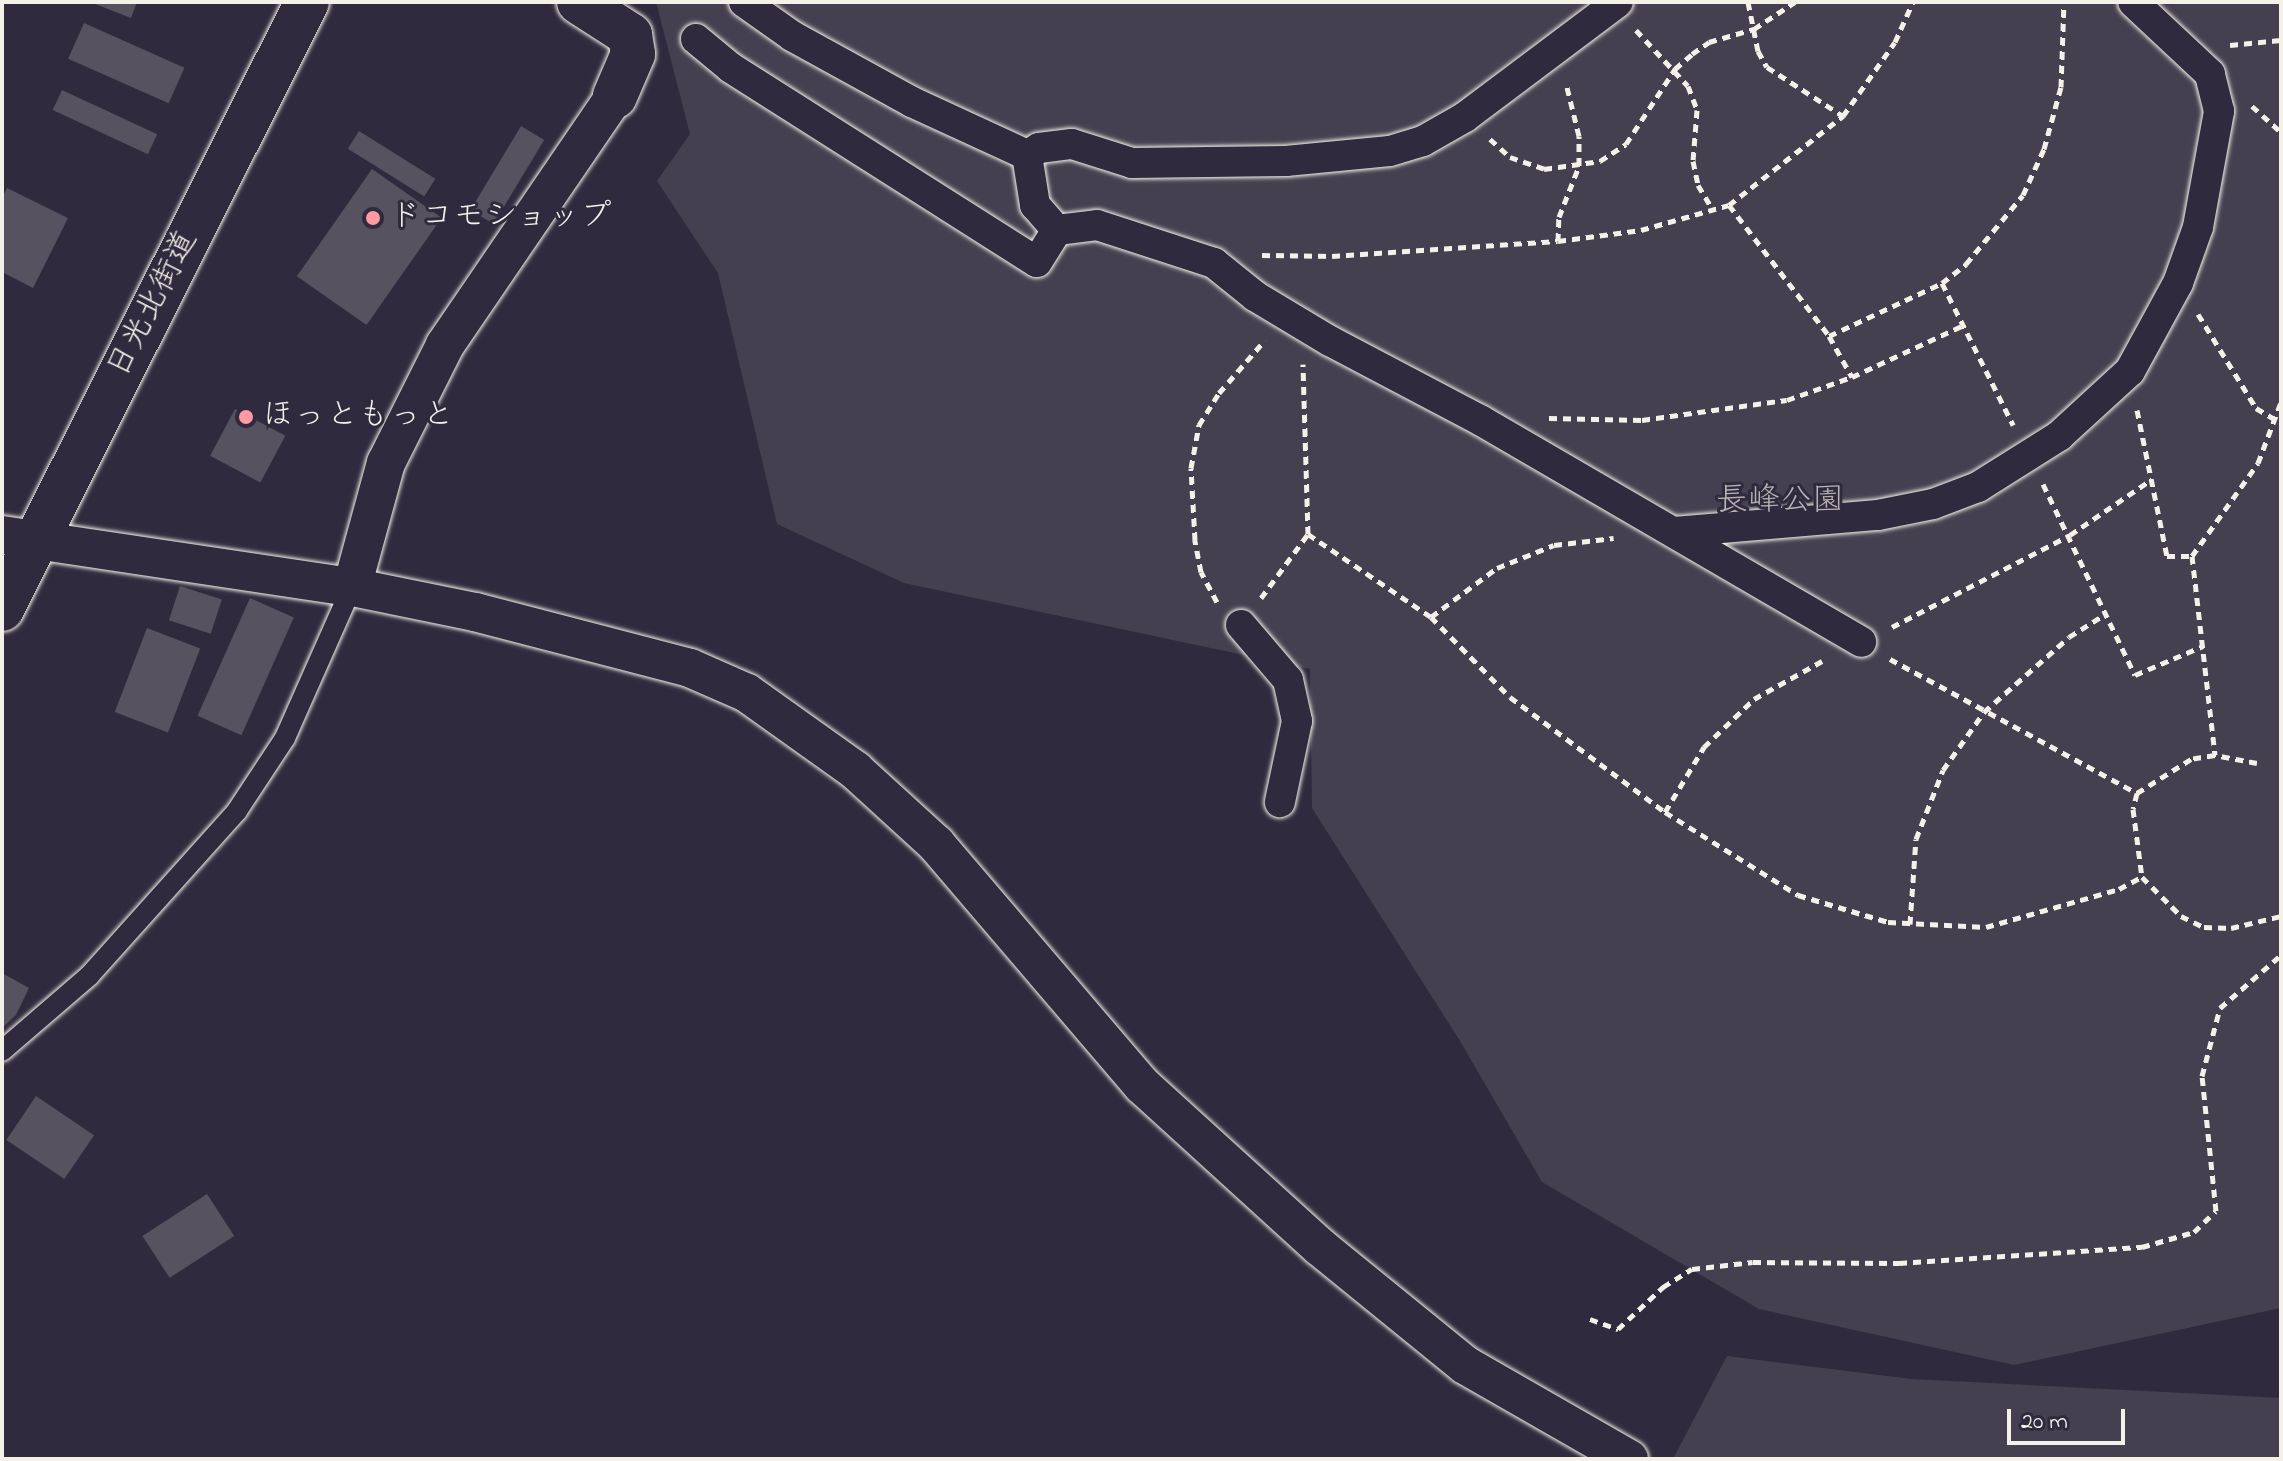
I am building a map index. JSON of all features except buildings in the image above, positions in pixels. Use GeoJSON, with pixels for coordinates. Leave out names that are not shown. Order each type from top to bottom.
{"type":"FeatureCollection","features":[{"type":"Feature","properties":{"kind":"main road","name":"日光北街道"},"geometry":{"type":"LineString","coordinates":[[2,609],[19,537],[307,2]]}},
{"type":"Feature","properties":{"kind":"main road"},"geometry":{"type":"LineString","coordinates":[[579,2],[630,35],[633,54],[615,96]]}},
{"type":"Feature","properties":{"kind":"street"},"geometry":{"type":"LineString","coordinates":[[744,2],[792,36],[912,102],[1027,155]]}},
{"type":"Feature","properties":{"kind":"street"},"geometry":{"type":"LineString","coordinates":[[1674,532],[1878,515],[1933,504],[1978,487],[2059,436],[2130,371],[2178,283],[2198,227],[2219,111],[2210,74],[2133,2]]}},
{"type":"Feature","properties":{"kind":"street"},"geometry":{"type":"LineString","coordinates":[[1027,155],[1039,148],[1072,144],[1132,163],[1286,161],[1390,151],[1423,141],[1465,117],[1617,3]]}},
{"type":"Feature","properties":{"kind":"street"},"geometry":{"type":"LineString","coordinates":[[696,39],[731,68],[1037,262],[1057,230]]}},
{"type":"Feature","properties":{"kind":"street"},"geometry":{"type":"LineString","coordinates":[[352,587],[386,463],[445,345],[615,96]]}},
{"type":"Feature","properties":{"kind":"street"},"geometry":{"type":"LineString","coordinates":[[1027,155],[1035,205],[1057,230]]}},
{"type":"Feature","properties":{"kind":"street"},"geometry":{"type":"LineString","coordinates":[[1057,230],[1097,225],[1214,263],[1293,319],[1480,420],[1622,507],[1674,532],[1861,642]]}},
{"type":"Feature","properties":{"kind":"street"},"geometry":{"type":"LineString","coordinates":[[19,537],[352,587],[475,612],[690,668],[747,693],[855,770],[936,844],[1143,1086],[1320,1247],[1465,1365],[1629,1459]]}},
{"type":"Feature","properties":{"kind":"street"},"geometry":{"type":"LineString","coordinates":[[1241,625],[1288,680],[1297,721],[1280,802]]}},
{"type":"Feature","properties":{"kind":"lane"},"geometry":{"type":"LineString","coordinates":[[2,1051],[89,976],[237,811],[285,738],[352,587]]}},
{"type":"Feature","properties":{"kind":"path"},"geometry":{"type":"LineString","coordinates":[[1748,2],[1767,67],[1843,116]]}},
{"type":"Feature","properties":{"kind":"path"},"geometry":{"type":"LineString","coordinates":[[1465,117],[1510,157],[1544,169],[1600,161],[1626,144],[1675,69],[1709,42],[1754,29],[1795,2]]}},
{"type":"Feature","properties":{"kind":"path"},"geometry":{"type":"LineString","coordinates":[[1214,263],[1256,255],[1332,256],[1558,241],[1641,230],[1729,205],[1843,116],[1895,42],[1913,2]]}},
{"type":"Feature","properties":{"kind":"path"},"geometry":{"type":"LineString","coordinates":[[1829,336],[1942,283],[1966,264],[2023,195],[2044,149],[2061,87],[2064,2]]}},
{"type":"Feature","properties":{"kind":"path"},"geometry":{"type":"LineString","coordinates":[[1617,3],[1675,69],[1697,110],[1693,161],[1698,185],[1713,210]]}},
{"type":"Feature","properties":{"kind":"path"},"geometry":{"type":"LineString","coordinates":[[1555,49],[1579,136],[1579,166],[1559,217],[1558,241]]}},
{"type":"Feature","properties":{"kind":"path"},"geometry":{"type":"LineString","coordinates":[[1729,205],[1829,336],[1852,377]]}},
{"type":"Feature","properties":{"kind":"path"},"geometry":{"type":"LineString","coordinates":[[2178,283],[2256,408],[2278,421]]}},
{"type":"Feature","properties":{"kind":"path"},"geometry":{"type":"LineString","coordinates":[[1293,319],[1308,534],[1241,625],[1218,603],[1201,572],[1191,468],[1199,425],[1219,393],[1293,319]]}},
{"type":"Feature","properties":{"kind":"path"},"geometry":{"type":"LineString","coordinates":[[1480,420],[1705,415],[1787,400],[1852,377],[1962,326]]}},
{"type":"Feature","properties":{"kind":"path"},"geometry":{"type":"LineString","coordinates":[[2130,371],[2167,556],[2192,556]]}},
{"type":"Feature","properties":{"kind":"path"},"geometry":{"type":"LineString","coordinates":[[2215,755],[2192,556],[2258,463],[2278,421],[2281,402]]}},
{"type":"Feature","properties":{"kind":"path"},"geometry":{"type":"LineString","coordinates":[[1431,617],[1497,568],[1554,545],[1674,532]]}},
{"type":"Feature","properties":{"kind":"path"},"geometry":{"type":"LineString","coordinates":[[1308,534],[1431,617],[1510,697],[1665,812],[1798,895],[1910,924],[1986,927],[2119,889],[2142,877]]}},
{"type":"Feature","properties":{"kind":"path"},"geometry":{"type":"LineString","coordinates":[[1910,924],[1916,839],[1943,770],[1984,712],[2069,637],[2104,615]]}},
{"type":"Feature","properties":{"kind":"path"},"geometry":{"type":"LineString","coordinates":[[1861,642],[2137,793]]}},
{"type":"Feature","properties":{"kind":"path"},"geometry":{"type":"LineString","coordinates":[[2135,675],[2180,652],[2203,646]]}},
{"type":"Feature","properties":{"kind":"path"},"geometry":{"type":"LineString","coordinates":[[2257,763],[2215,755],[2174,765],[2137,793],[2133,809],[2142,877],[2181,916],[2204,927],[2231,928],[2281,916]]}},
{"type":"Feature","properties":{"kind":"path"},"geometry":{"type":"LineString","coordinates":[[1590,1319],[1618,1329],[1663,1287],[1692,1269],[1753,1262],[1899,1263],[2142,1247],[2194,1232],[2216,1211],[2202,1076],[2220,1008],[2281,955]]}},
{"type":"Feature","properties":{"kind":"green space","name":"長峰公園"},"geometry":{"type":"Polygon","coordinates":[[[656,2],[2281,2],[2281,1308],[2014,1365],[1759,1309],[1542,1182],[1460,1041],[1312,808],[1310,669],[904,583],[777,524],[718,273],[657,181],[690,134],[656,2]]]}},
{"type":"Feature","properties":{"kind":"green space"},"geometry":{"type":"Polygon","coordinates":[[[1727,1356],[1911,1379],[2281,1398],[2281,1459],[1673,1459],[1727,1356]]]}},
{"type":"Feature","properties":{"kind":"place","name":"ドコモショップ"},"geometry":{"type":"Point","coordinates":[373,218]}},
{"type":"Feature","properties":{"kind":"place","name":"ほっともっと"},"geometry":{"type":"Point","coordinates":[246,417]}}]}
